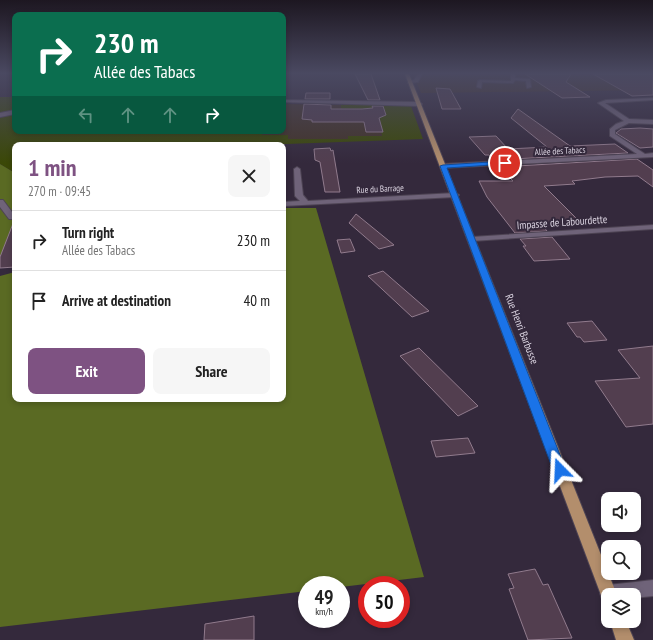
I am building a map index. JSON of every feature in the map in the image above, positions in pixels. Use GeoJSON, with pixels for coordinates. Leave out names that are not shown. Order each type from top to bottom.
{"type":"FeatureCollection","features":[{"type":"Feature","properties":{"kind":"main road","name":"Rue Henri Barbusse"},"geometry":{"type":"LineString","coordinates":[[419,104],[472,239],[502,324],[606,588]]}},
{"type":"Feature","properties":{"kind":"main road"},"geometry":{"type":"LineString","coordinates":[[621,628],[625,640]]}},
{"type":"Feature","properties":{"kind":"street"},"geometry":{"type":"LineString","coordinates":[[602,104],[628,121]]}},
{"type":"Feature","properties":{"kind":"street"},"geometry":{"type":"LineString","coordinates":[[0,115],[12,113]]}},
{"type":"Feature","properties":{"kind":"street"},"geometry":{"type":"LineString","coordinates":[[643,155],[612,135],[612,130],[618,125],[628,121],[653,122]]}},
{"type":"Feature","properties":{"kind":"street","name":"Allée des Tabacs"},"geometry":{"type":"LineString","coordinates":[[443,166],[653,155]]}},
{"type":"Feature","properties":{"kind":"street"},"geometry":{"type":"LineString","coordinates":[[297,169],[299,196],[306,203]]}},
{"type":"Feature","properties":{"kind":"street","name":"Rue du Barrage"},"geometry":{"type":"LineString","coordinates":[[286,204],[455,195]]}},
{"type":"Feature","properties":{"kind":"street"},"geometry":{"type":"LineString","coordinates":[[0,202],[12,216]]}},
{"type":"Feature","properties":{"kind":"street"},"geometry":{"type":"LineString","coordinates":[[0,216],[12,217]]}},
{"type":"Feature","properties":{"kind":"street","name":"Impasse de Labourdette"},"geometry":{"type":"LineString","coordinates":[[472,239],[653,227]]}},
{"type":"Feature","properties":{"kind":"street"},"geometry":{"type":"LineString","coordinates":[[641,590],[653,588]]}},
{"type":"Feature","properties":{"kind":"shaded area"},"geometry":{"type":"Polygon","coordinates":[[[286,104],[341,105],[341,108],[379,108],[383,136],[348,136],[348,139],[288,139],[288,135],[261,135],[286,134],[286,104]]]}},
{"type":"Feature","properties":{"kind":"green space"},"geometry":{"type":"Polygon","coordinates":[[[0,104],[12,104],[12,134],[262,134],[288,135],[288,139],[348,139],[348,136],[382,136],[379,109],[341,108],[341,105],[391,104],[411,106],[423,139],[286,144],[286,142],[12,142],[12,171],[0,164],[0,104]]]}},
{"type":"Feature","properties":{"kind":"green space"},"geometry":{"type":"Polygon","coordinates":[[[0,164],[12,171],[12,255],[0,256],[0,164]]]}},
{"type":"Feature","properties":{"kind":"green space"},"geometry":{"type":"Polygon","coordinates":[[[286,208],[316,208],[424,577],[410,579],[410,576],[358,576],[358,585],[350,586],[350,576],[298,576],[298,592],[0,627],[0,276],[12,273],[12,402],[286,402],[286,208]]]}},
{"type":"Feature","properties":{"kind":"building"},"geometry":{"type":"Polygon","coordinates":[[[304,104],[331,105],[331,109],[362,109],[373,108],[372,106],[383,106],[386,115],[379,118],[383,132],[366,132],[364,122],[312,122],[312,120],[302,119],[304,104]]]}},
{"type":"Feature","properties":{"kind":"building"},"geometry":{"type":"Polygon","coordinates":[[[441,104],[458,104],[461,109],[442,109],[441,104]]]}},
{"type":"Feature","properties":{"kind":"building"},"geometry":{"type":"Polygon","coordinates":[[[518,109],[570,146],[615,144],[628,153],[493,160],[489,155],[485,155],[469,137],[496,136],[508,149],[547,147],[511,118],[518,109]]]}},
{"type":"Feature","properties":{"kind":"building"},"geometry":{"type":"Polygon","coordinates":[[[621,129],[653,129],[653,147],[640,148],[616,133],[621,129]]]}},
{"type":"Feature","properties":{"kind":"building"},"geometry":{"type":"Polygon","coordinates":[[[330,148],[331,151],[333,150],[340,192],[325,192],[320,162],[315,160],[314,149],[330,148]]]}},
{"type":"Feature","properties":{"kind":"building"},"geometry":{"type":"Polygon","coordinates":[[[637,159],[653,170],[653,187],[638,176],[605,177],[572,181],[575,184],[544,186],[582,224],[543,226],[547,231],[515,233],[487,197],[479,181],[513,181],[499,167],[637,159]]]}},
{"type":"Feature","properties":{"kind":"building"},"geometry":{"type":"Polygon","coordinates":[[[356,214],[394,245],[379,249],[349,223],[356,214]]]}},
{"type":"Feature","properties":{"kind":"building"},"geometry":{"type":"Polygon","coordinates":[[[12,226],[12,267],[0,268],[0,257],[12,226]]]}},
{"type":"Feature","properties":{"kind":"building"},"geometry":{"type":"Polygon","coordinates":[[[552,237],[570,259],[534,261],[523,246],[526,246],[520,239],[552,237]]]}},
{"type":"Feature","properties":{"kind":"building"},"geometry":{"type":"Polygon","coordinates":[[[350,239],[355,251],[341,253],[337,240],[350,239]]]}},
{"type":"Feature","properties":{"kind":"building"},"geometry":{"type":"Polygon","coordinates":[[[383,271],[429,311],[412,317],[368,276],[383,271]]]}},
{"type":"Feature","properties":{"kind":"building"},"geometry":{"type":"Polygon","coordinates":[[[592,321],[607,340],[584,342],[580,337],[577,337],[567,323],[592,321]]]}},
{"type":"Feature","properties":{"kind":"building"},"geometry":{"type":"Polygon","coordinates":[[[653,346],[653,424],[626,427],[595,381],[640,378],[618,350],[653,346]]]}},
{"type":"Feature","properties":{"kind":"building"},"geometry":{"type":"Polygon","coordinates":[[[419,348],[478,406],[458,416],[400,356],[419,348]]]}},
{"type":"Feature","properties":{"kind":"building"},"geometry":{"type":"Polygon","coordinates":[[[468,438],[475,453],[436,457],[431,441],[468,438]]]}},
{"type":"Feature","properties":{"kind":"building"},"geometry":{"type":"Polygon","coordinates":[[[535,569],[543,585],[548,584],[572,638],[528,640],[509,589],[514,588],[508,574],[535,569]]]}},
{"type":"Feature","properties":{"kind":"building"},"geometry":{"type":"Polygon","coordinates":[[[254,616],[254,640],[204,640],[205,624],[254,616]]]}},
{"type":"Feature","properties":{"kind":"route"},"geometry":{"type":"LineString","coordinates":[[505,163],[443,166],[502,324],[560,470]]}}]}
